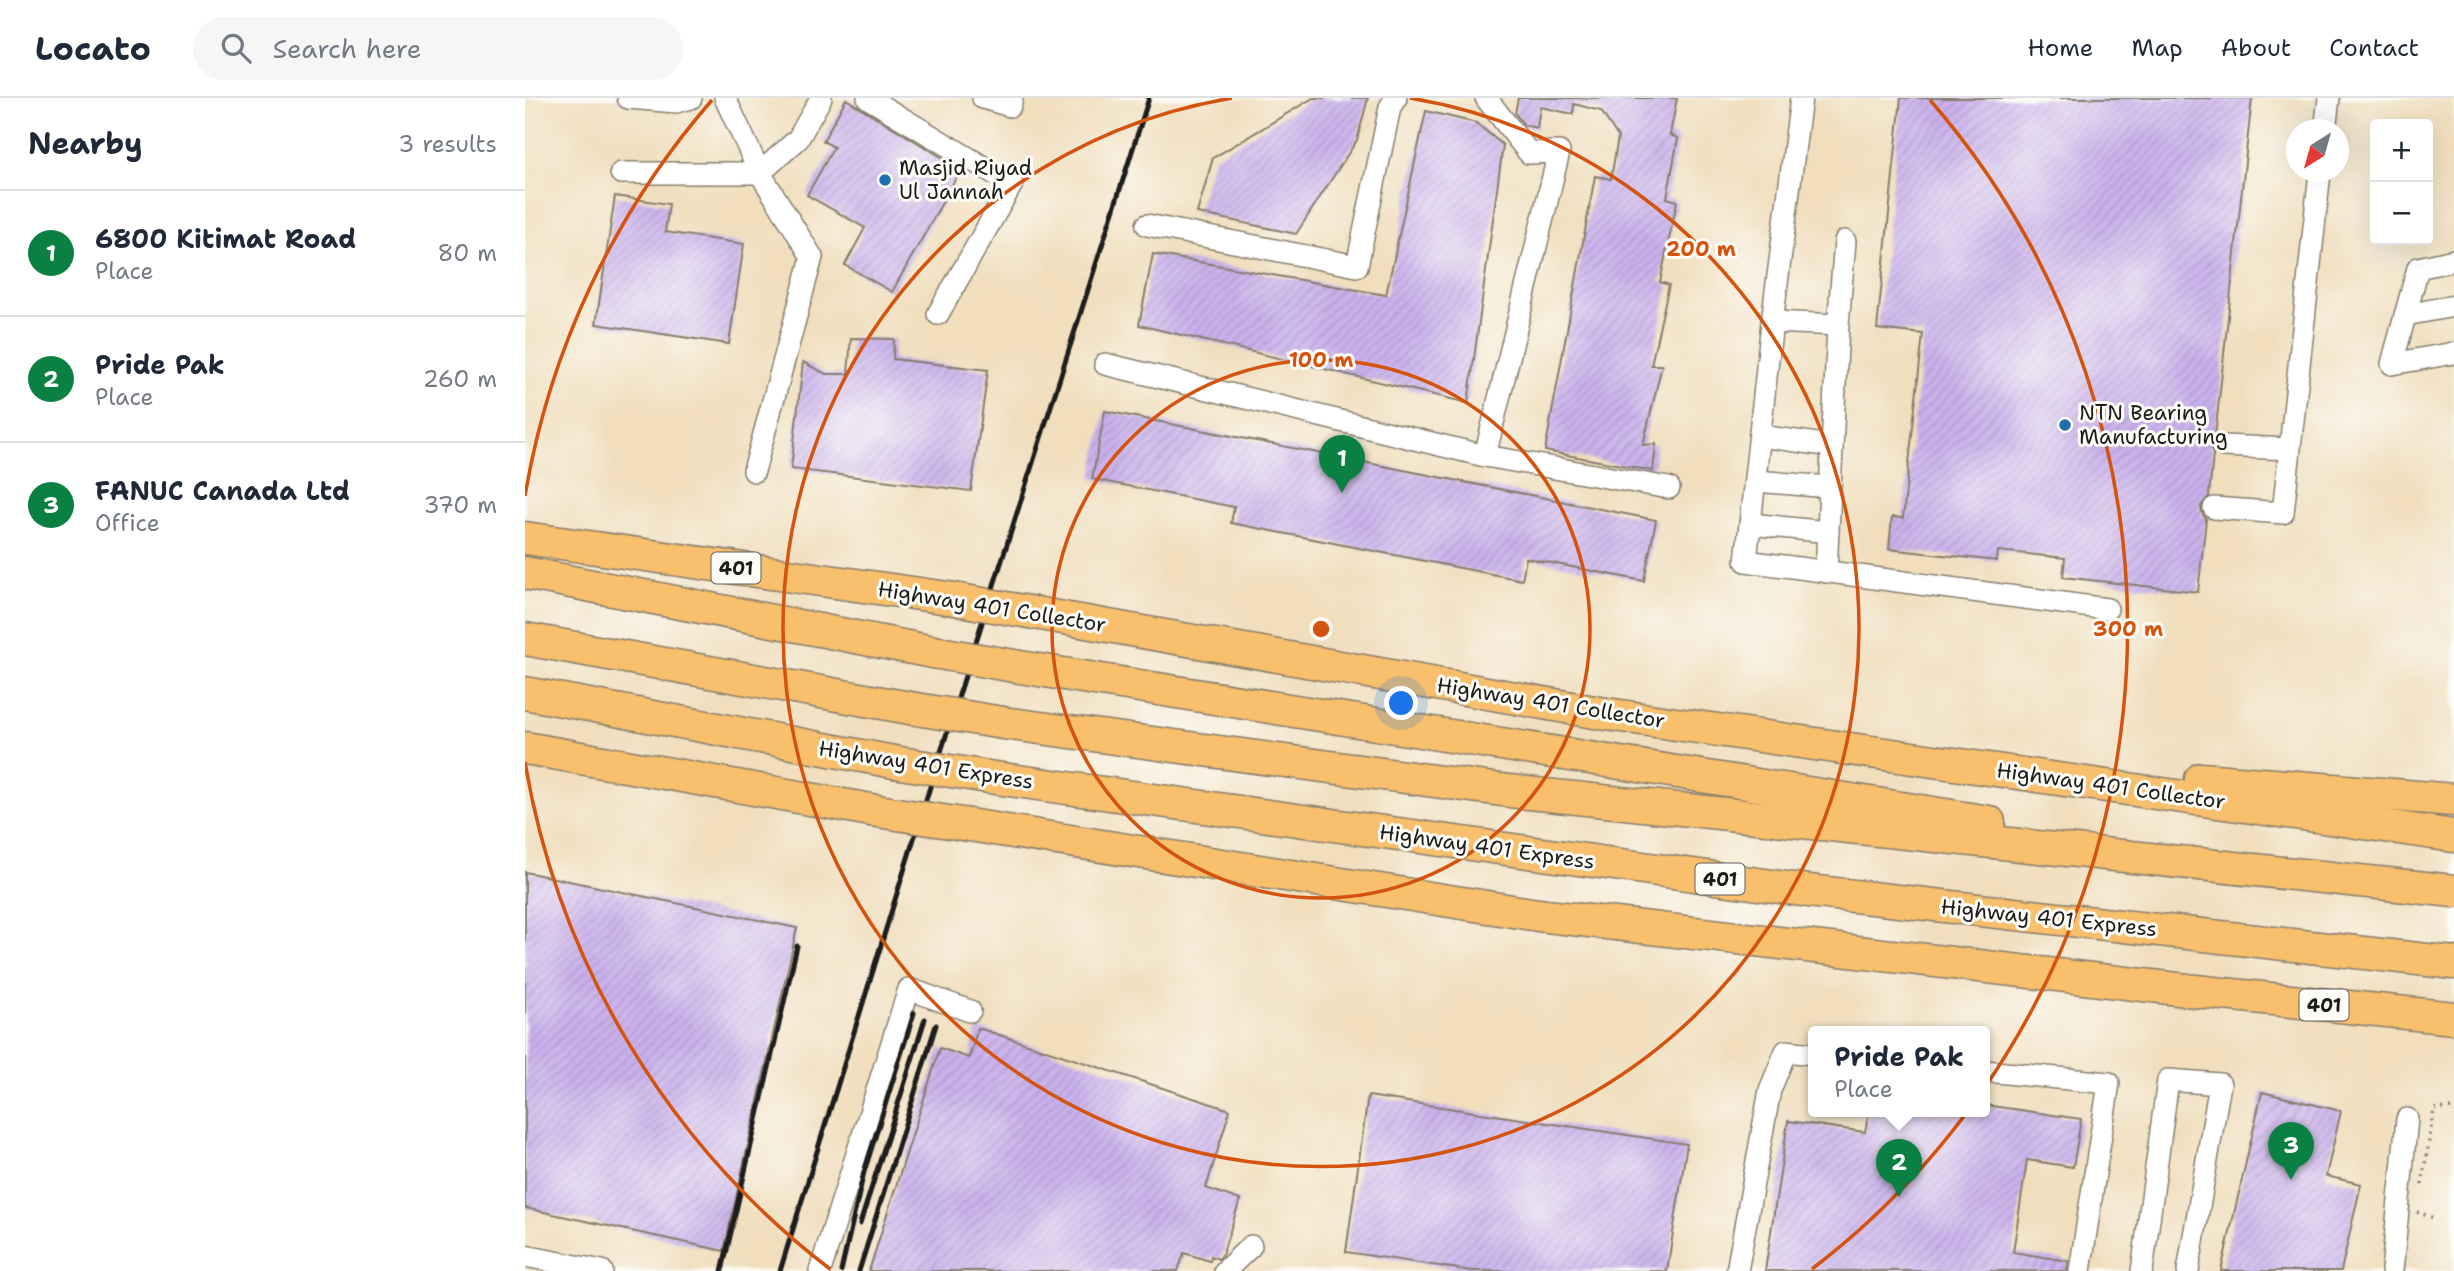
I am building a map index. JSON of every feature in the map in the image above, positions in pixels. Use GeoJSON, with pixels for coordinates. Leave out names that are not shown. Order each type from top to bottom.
{"type":"FeatureCollection","features":[{"type":"Feature","properties":{"kind":"highway","name":"Highway 401 Collector"},"geometry":{"type":"LineString","coordinates":[[525,538],[948,598],[1600,713],[2454,836]]}},
{"type":"Feature","properties":{"kind":"highway"},"geometry":{"type":"LineString","coordinates":[[525,573],[1020,667],[2318,875]]}},
{"type":"Feature","properties":{"kind":"highway"},"geometry":{"type":"LineString","coordinates":[[525,639],[1003,723],[1509,791],[2454,891]]}},
{"type":"Feature","properties":{"kind":"highway","name":"Highway 401 Express"},"geometry":{"type":"LineString","coordinates":[[525,693],[988,777],[1809,891],[2454,963]]}},
{"type":"Feature","properties":{"kind":"highway"},"geometry":{"type":"LineString","coordinates":[[1600,713],[2226,782],[2454,800]]}},
{"type":"Feature","properties":{"kind":"highway","name":"401"},"geometry":{"type":"LineString","coordinates":[[525,748],[871,810],[1538,915],[2195,991],[2454,1018]]}},
{"type":"Feature","properties":{"kind":"highway"},"geometry":{"type":"LineString","coordinates":[[2195,991],[2454,1034]]}},
{"type":"Feature","properties":{"kind":"street"},"geometry":{"type":"LineString","coordinates":[[628,98],[676,102],[691,98]]}},
{"type":"Feature","properties":{"kind":"street"},"geometry":{"type":"LineString","coordinates":[[725,98],[760,173],[812,257],[754,471]]}},
{"type":"Feature","properties":{"kind":"street"},"geometry":{"type":"LineString","coordinates":[[621,173],[760,173],[798,139],[821,98]]}},
{"type":"Feature","properties":{"kind":"street"},"geometry":{"type":"LineString","coordinates":[[869,98],[1012,184],[938,314]]}},
{"type":"Feature","properties":{"kind":"street"},"geometry":{"type":"LineString","coordinates":[[983,98],[1010,106],[1012,98]]}},
{"type":"Feature","properties":{"kind":"street"},"geometry":{"type":"LineString","coordinates":[[1147,225],[1357,265],[1391,107],[1396,98]]}},
{"type":"Feature","properties":{"kind":"street"},"geometry":{"type":"LineString","coordinates":[[1485,456],[1559,152],[1529,152],[1486,98]]}},
{"type":"Feature","properties":{"kind":"street"},"geometry":{"type":"LineString","coordinates":[[1801,98],[1772,322],[1746,561],[2107,609]]}},
{"type":"Feature","properties":{"kind":"street"},"geometry":{"type":"LineString","coordinates":[[2326,119],[2329,98]]}},
{"type":"Feature","properties":{"kind":"street"},"geometry":{"type":"LineString","coordinates":[[2214,508],[2283,513],[2319,182]]}},
{"type":"Feature","properties":{"kind":"street"},"geometry":{"type":"LineString","coordinates":[[1826,572],[1838,325],[1845,241]]}},
{"type":"Feature","properties":{"kind":"street"},"geometry":{"type":"LineString","coordinates":[[2454,260],[2418,268],[2392,364],[2454,353]]}},
{"type":"Feature","properties":{"kind":"street"},"geometry":{"type":"LineString","coordinates":[[2405,315],[2454,306]]}},
{"type":"Feature","properties":{"kind":"street"},"geometry":{"type":"LineString","coordinates":[[1772,322],[1838,325]]}},
{"type":"Feature","properties":{"kind":"street"},"geometry":{"type":"LineString","coordinates":[[1105,364],[1485,456],[1669,488]]}},
{"type":"Feature","properties":{"kind":"street"},"geometry":{"type":"LineString","coordinates":[[1760,436],[1832,446]]}},
{"type":"Feature","properties":{"kind":"street"},"geometry":{"type":"LineString","coordinates":[[2223,446],[2289,449]]}},
{"type":"Feature","properties":{"kind":"street"},"geometry":{"type":"LineString","coordinates":[[1755,481],[1830,487]]}},
{"type":"Feature","properties":{"kind":"street"},"geometry":{"type":"LineString","coordinates":[[1750,524],[1828,532]]}},
{"type":"Feature","properties":{"kind":"street"},"geometry":{"type":"LineString","coordinates":[[820,1271],[909,989],[970,1011]]}},
{"type":"Feature","properties":{"kind":"street"},"geometry":{"type":"LineString","coordinates":[[1737,1271],[1770,1090],[1786,1051],[1808,1053]]}},
{"type":"Feature","properties":{"kind":"street"},"geometry":{"type":"LineString","coordinates":[[1990,1071],[2109,1083],[2080,1271]]}},
{"type":"Feature","properties":{"kind":"street"},"geometry":{"type":"LineString","coordinates":[[2142,1271],[2168,1080],[2220,1084],[2188,1271]]}},
{"type":"Feature","properties":{"kind":"street"},"geometry":{"type":"LineString","coordinates":[[2392,1271],[2407,1119]]}},
{"type":"Feature","properties":{"kind":"street"},"geometry":{"type":"LineString","coordinates":[[1229,1270],[1251,1246]]}},
{"type":"Feature","properties":{"kind":"street"},"geometry":{"type":"LineString","coordinates":[[525,1256],[601,1271]]}},
{"type":"Feature","properties":{"kind":"path"},"geometry":{"type":"LineString","coordinates":[[2421,1187],[2434,1109],[2454,1108]]}},
{"type":"Feature","properties":{"kind":"path"},"geometry":{"type":"LineString","coordinates":[[2419,1200],[2417,1214],[2434,1218]]}},
{"type":"Feature","properties":{"kind":"building"},"geometry":{"type":"Polygon","coordinates":[[[1313,98],[1368,98],[1357,140],[1296,234],[1197,213],[1213,158],[1313,98]]]}},
{"type":"Feature","properties":{"kind":"building"},"geometry":{"type":"Polygon","coordinates":[[[1518,98],[1677,98],[1670,135],[1678,138],[1667,198],[1677,201],[1660,282],[1669,285],[1651,365],[1662,365],[1643,445],[1656,444],[1653,471],[1545,451],[1595,176],[1611,179],[1618,137],[1601,111],[1574,104],[1573,114],[1540,107],[1537,128],[1524,125],[1515,113],[1518,98]]]}},
{"type":"Feature","properties":{"kind":"building","name":"NTN Bearing Manufacturing"},"geometry":{"type":"Polygon","coordinates":[[[1901,98],[2252,98],[2215,436],[2210,445],[2213,454],[2209,496],[2201,506],[2206,519],[2198,592],[2063,577],[2065,558],[1998,551],[1997,561],[1889,549],[1892,517],[1903,518],[1923,334],[1877,329],[1901,98]]]}},
{"type":"Feature","properties":{"kind":"building","name":"Masjid Riyad Ul Jannah"},"geometry":{"type":"Polygon","coordinates":[[[846,99],[961,169],[892,292],[845,265],[865,228],[807,195],[834,147],[823,141],[846,99]]]}},
{"type":"Feature","properties":{"kind":"building"},"geometry":{"type":"Polygon","coordinates":[[[1426,111],[1476,123],[1503,145],[1468,403],[1139,325],[1153,254],[1386,295],[1426,111]]]}},
{"type":"Feature","properties":{"kind":"building"},"geometry":{"type":"Polygon","coordinates":[[[615,196],[669,204],[665,232],[744,244],[729,344],[596,324],[615,196]]]}},
{"type":"Feature","properties":{"kind":"building"},"geometry":{"type":"Polygon","coordinates":[[[851,338],[894,339],[893,359],[988,370],[971,491],[791,469],[803,362],[826,374],[848,374],[851,338]]]}},
{"type":"Feature","properties":{"kind":"building"},"geometry":{"type":"Polygon","coordinates":[[[1105,411],[1656,520],[1644,581],[1526,558],[1522,580],[1231,523],[1234,507],[1092,479],[1105,411]]]}},
{"type":"Feature","properties":{"kind":"building"},"geometry":{"type":"Polygon","coordinates":[[[525,872],[797,928],[724,1251],[525,1208],[525,872]]]}},
{"type":"Feature","properties":{"kind":"building"},"geometry":{"type":"Polygon","coordinates":[[[978,1028],[1230,1110],[1206,1188],[1240,1200],[1219,1259],[1211,1256],[1210,1261],[1184,1253],[1178,1271],[869,1271],[940,1048],[969,1058],[978,1028]]]}},
{"type":"Feature","properties":{"kind":"building"},"geometry":{"type":"Polygon","coordinates":[[[2262,1092],[2341,1111],[2326,1176],[2361,1184],[2341,1271],[2221,1271],[2262,1092]]]}},
{"type":"Feature","properties":{"kind":"building"},"geometry":{"type":"Polygon","coordinates":[[[1368,1096],[1687,1144],[1667,1271],[1472,1271],[1346,1252],[1368,1096]]]}},
{"type":"Feature","properties":{"kind":"building"},"geometry":{"type":"Polygon","coordinates":[[[1990,1106],[2081,1119],[2073,1167],[2027,1160],[2013,1252],[2068,1261],[2067,1271],[1765,1271],[1788,1121],[1865,1132],[1868,1117],[1990,1117],[1990,1106]]]}},
{"type":"Feature","properties":{"kind":"railway"},"geometry":{"type":"LineString","coordinates":[[780,1271],[938,761],[1149,98]]}},
{"type":"Feature","properties":{"kind":"railway"},"geometry":{"type":"LineString","coordinates":[[722,1271],[797,946]]}},
{"type":"Feature","properties":{"kind":"railway"},"geometry":{"type":"LineString","coordinates":[[841,1271],[864,1172],[914,1013]]}},
{"type":"Feature","properties":{"kind":"railway"},"geometry":{"type":"LineString","coordinates":[[860,1224],[925,1019]]}},
{"type":"Feature","properties":{"kind":"railway"},"geometry":{"type":"LineString","coordinates":[[859,1271],[936,1025]]}},
{"type":"Feature","properties":{"kind":"place","name":"Masjid Riyad Ul Jannah"},"geometry":{"type":"Point","coordinates":[885,180]}},
{"type":"Feature","properties":{"kind":"place","name":"NTN Bearing Manufacturing"},"geometry":{"type":"Point","coordinates":[2065,425]}},
{"type":"Feature","properties":{"kind":"place","name":"6800 Kitimat Road"},"geometry":{"type":"Point","coordinates":[1342,493]}},
{"type":"Feature","properties":{"kind":"place","name":"FANUC Canada Ltd"},"geometry":{"type":"Point","coordinates":[2291,1180]}},
{"type":"Feature","properties":{"kind":"place","name":"Pride Pak"},"geometry":{"type":"Point","coordinates":[1899,1197]}}]}
